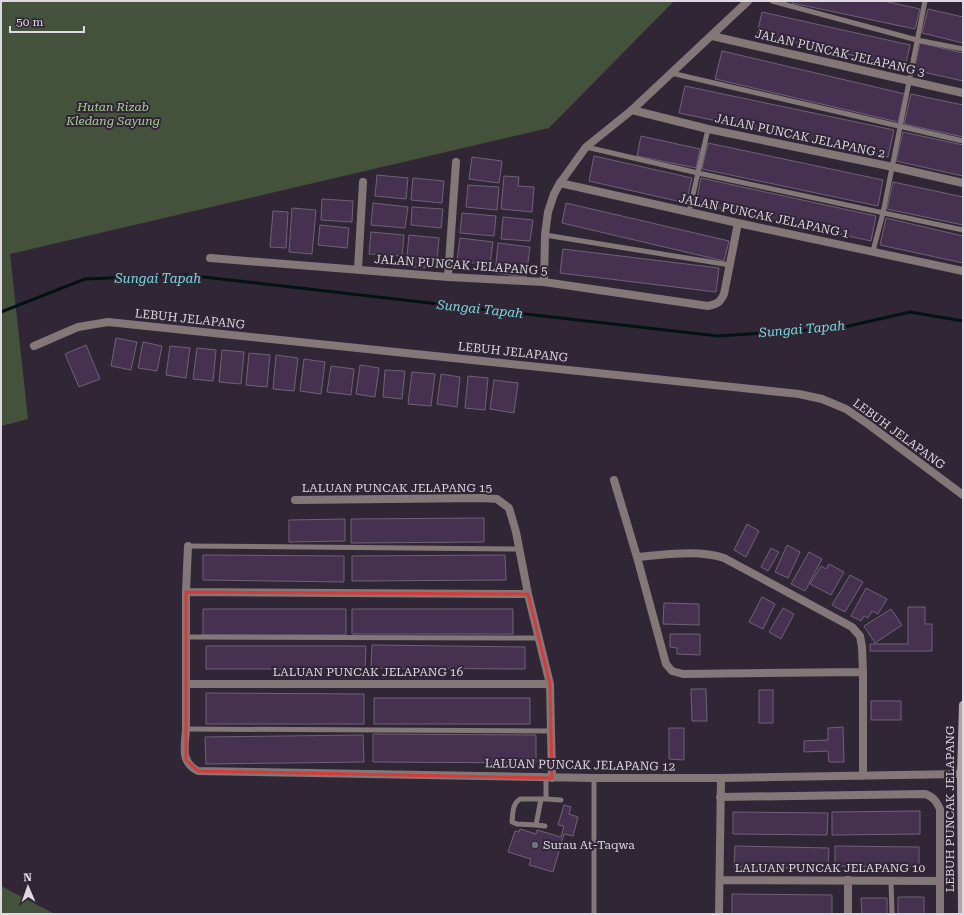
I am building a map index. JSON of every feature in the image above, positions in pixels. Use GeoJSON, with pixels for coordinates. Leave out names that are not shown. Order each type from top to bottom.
{"type":"FeatureCollection","features":[{"type":"Feature","properties":{"kind":"street"},"geometry":{"type":"LineString","coordinates":[[544,282],[545,236],[548,212],[554,194],[560,183],[586,147],[632,110],[748,1]]}},
{"type":"Feature","properties":{"kind":"street","name":"JALAN PUNCAK JELAPANG 3"},"geometry":{"type":"LineString","coordinates":[[712,36],[963,93]]}},
{"type":"Feature","properties":{"kind":"street","name":"JALAN PUNCAK JELAPANG 2"},"geometry":{"type":"LineString","coordinates":[[632,110],[708,129],[963,183]]}},
{"type":"Feature","properties":{"kind":"street"},"geometry":{"type":"LineString","coordinates":[[448,277],[456,162]]}},
{"type":"Feature","properties":{"kind":"street"},"geometry":{"type":"LineString","coordinates":[[358,269],[364,182]]}},
{"type":"Feature","properties":{"kind":"street","name":"JALAN PUNCAK JELAPANG 1"},"geometry":{"type":"LineString","coordinates":[[560,183],[738,224],[963,271]]}},
{"type":"Feature","properties":{"kind":"street"},"geometry":{"type":"LineString","coordinates":[[730,265],[738,224]]}},
{"type":"Feature","properties":{"kind":"street","name":"JALAN PUNCAK JELAPANG 5"},"geometry":{"type":"LineString","coordinates":[[210,258],[448,277],[544,282],[708,306],[717,304],[721,300],[724,294],[730,265]]}},
{"type":"Feature","properties":{"kind":"street","name":"LEBUH JELAPANG"},"geometry":{"type":"LineString","coordinates":[[34,346],[78,327],[108,322],[799,394],[822,399],[846,410],[868,424],[963,495]]}},
{"type":"Feature","properties":{"kind":"street"},"geometry":{"type":"LineString","coordinates":[[614,480],[666,664],[672,671],[683,674],[863,672]]}},
{"type":"Feature","properties":{"kind":"street","name":"LALUAN PUNCAK JELAPANG 15"},"geometry":{"type":"LineString","coordinates":[[295,500],[483,498],[497,499],[509,508],[550,684],[552,731],[549,778]]}},
{"type":"Feature","properties":{"kind":"street"},"geometry":{"type":"LineString","coordinates":[[186,729],[186,592],[188,546]]}},
{"type":"Feature","properties":{"kind":"street"},"geometry":{"type":"LineString","coordinates":[[637,557],[700,553],[715,555],[724,558],[852,627],[860,636],[863,672],[863,776]]}},
{"type":"Feature","properties":{"kind":"street"},"geometry":{"type":"LineString","coordinates":[[186,592],[528,594]]}},
{"type":"Feature","properties":{"kind":"street","name":"LALUAN PUNCAK JELAPANG 16"},"geometry":{"type":"LineString","coordinates":[[186,684],[550,684]]}},
{"type":"Feature","properties":{"kind":"street","name":"LEBUH PUNCAK JELAPANG"},"geometry":{"type":"LineString","coordinates":[[962,914],[961,774],[963,705]]}},
{"type":"Feature","properties":{"kind":"street","name":"LALUAN PUNCAK JELAPANG 12"},"geometry":{"type":"LineString","coordinates":[[186,729],[186,760],[191,767],[198,771],[549,778],[721,778],[961,774]]}},
{"type":"Feature","properties":{"kind":"street"},"geometry":{"type":"LineString","coordinates":[[720,914],[721,778]]}},
{"type":"Feature","properties":{"kind":"street"},"geometry":{"type":"LineString","coordinates":[[720,797],[925,794],[932,797],[937,802],[940,809],[940,914]]}},
{"type":"Feature","properties":{"kind":"street","name":"LALUAN PUNCAK JELAPANG 10"},"geometry":{"type":"LineString","coordinates":[[720,880],[940,881]]}},
{"type":"Feature","properties":{"kind":"street"},"geometry":{"type":"LineString","coordinates":[[848,880],[848,914]]}},
{"type":"Feature","properties":{"kind":"lane"},"geometry":{"type":"LineString","coordinates":[[772,1],[917,40],[963,49]]}},
{"type":"Feature","properties":{"kind":"lane"},"geometry":{"type":"LineString","coordinates":[[873,251],[893,167],[925,1]]}},
{"type":"Feature","properties":{"kind":"lane"},"geometry":{"type":"LineString","coordinates":[[671,73],[963,141]]}},
{"type":"Feature","properties":{"kind":"lane"},"geometry":{"type":"LineString","coordinates":[[689,212],[708,129]]}},
{"type":"Feature","properties":{"kind":"lane"},"geometry":{"type":"LineString","coordinates":[[586,147],[698,173],[963,230]]}},
{"type":"Feature","properties":{"kind":"lane"},"geometry":{"type":"LineString","coordinates":[[545,236],[730,265]]}},
{"type":"Feature","properties":{"kind":"lane"},"geometry":{"type":"LineString","coordinates":[[188,546],[519,549]]}},
{"type":"Feature","properties":{"kind":"lane"},"geometry":{"type":"LineString","coordinates":[[186,638],[540,638]]}},
{"type":"Feature","properties":{"kind":"lane"},"geometry":{"type":"LineString","coordinates":[[186,729],[552,731]]}},
{"type":"Feature","properties":{"kind":"lane"},"geometry":{"type":"LineString","coordinates":[[536,825],[549,778]]}},
{"type":"Feature","properties":{"kind":"lane"},"geometry":{"type":"LineString","coordinates":[[594,778],[594,914]]}},
{"type":"Feature","properties":{"kind":"lane"},"geometry":{"type":"LineString","coordinates":[[544,826],[514,824],[512,822],[514,806],[517,800],[561,800]]}},
{"type":"Feature","properties":{"kind":"lane"},"geometry":{"type":"LineString","coordinates":[[891,881],[892,914]]}},
{"type":"Feature","properties":{"kind":"highlighted area"},"geometry":{"type":"Polygon","coordinates":[[[186,592],[528,594],[550,684],[552,778],[198,771],[186,760],[186,592]]]}},
{"type":"Feature","properties":{"kind":"green space","name":"Hutan Rizab Kledang Sayung"},"geometry":{"type":"Polygon","coordinates":[[[1,1],[674,1],[549,128],[10,254],[28,419],[1,426],[1,1]]]}},
{"type":"Feature","properties":{"kind":"green space"},"geometry":{"type":"Polygon","coordinates":[[[1,886],[55,914],[1,914],[1,886]]]}},
{"type":"Feature","properties":{"kind":"building"},"geometry":{"type":"Polygon","coordinates":[[[793,1],[884,1],[920,9],[915,29],[792,3],[793,1]]]}},
{"type":"Feature","properties":{"kind":"building"},"geometry":{"type":"Polygon","coordinates":[[[928,9],[963,17],[963,43],[922,33],[928,9]]]}},
{"type":"Feature","properties":{"kind":"building"},"geometry":{"type":"Polygon","coordinates":[[[762,12],[910,45],[905,67],[757,34],[762,12]]]}},
{"type":"Feature","properties":{"kind":"building"},"geometry":{"type":"Polygon","coordinates":[[[920,43],[963,53],[963,81],[914,70],[920,43]]]}},
{"type":"Feature","properties":{"kind":"building"},"geometry":{"type":"Polygon","coordinates":[[[722,51],[905,94],[898,122],[715,79],[722,51]]]}},
{"type":"Feature","properties":{"kind":"building"},"geometry":{"type":"Polygon","coordinates":[[[685,86],[894,130],[888,157],[679,113],[685,86]]]}},
{"type":"Feature","properties":{"kind":"building"},"geometry":{"type":"Polygon","coordinates":[[[911,94],[963,105],[963,137],[904,124],[911,94]]]}},
{"type":"Feature","properties":{"kind":"building"},"geometry":{"type":"Polygon","coordinates":[[[903,132],[963,145],[963,176],[896,161],[903,132]]]}},
{"type":"Feature","properties":{"kind":"building"},"geometry":{"type":"Polygon","coordinates":[[[641,136],[700,149],[696,168],[637,156],[641,136]]]}},
{"type":"Feature","properties":{"kind":"building"},"geometry":{"type":"Polygon","coordinates":[[[708,143],[883,180],[878,206],[702,169],[708,143]]]}},
{"type":"Feature","properties":{"kind":"building"},"geometry":{"type":"Polygon","coordinates":[[[594,156],[692,178],[686,203],[589,181],[594,156]]]}},
{"type":"Feature","properties":{"kind":"building"},"geometry":{"type":"Polygon","coordinates":[[[472,157],[502,161],[499,183],[469,179],[472,157]]]}},
{"type":"Feature","properties":{"kind":"building"},"geometry":{"type":"Polygon","coordinates":[[[377,175],[408,178],[406,199],[375,196],[377,175]]]}},
{"type":"Feature","properties":{"kind":"building"},"geometry":{"type":"Polygon","coordinates":[[[504,176],[519,177],[518,186],[534,187],[532,212],[501,209],[504,176]]]}},
{"type":"Feature","properties":{"kind":"building"},"geometry":{"type":"Polygon","coordinates":[[[413,178],[444,181],[442,203],[411,200],[413,178]]]}},
{"type":"Feature","properties":{"kind":"building"},"geometry":{"type":"Polygon","coordinates":[[[701,178],[876,216],[871,241],[696,203],[701,178]]]}},
{"type":"Feature","properties":{"kind":"building"},"geometry":{"type":"Polygon","coordinates":[[[893,182],[963,197],[963,225],[887,209],[893,182]]]}},
{"type":"Feature","properties":{"kind":"building"},"geometry":{"type":"Polygon","coordinates":[[[468,185],[499,187],[497,210],[466,207],[468,185]]]}},
{"type":"Feature","properties":{"kind":"building"},"geometry":{"type":"Polygon","coordinates":[[[322,199],[353,201],[352,222],[321,220],[322,199]]]}},
{"type":"Feature","properties":{"kind":"building"},"geometry":{"type":"Polygon","coordinates":[[[373,203],[408,207],[405,228],[371,225],[373,203]]]}},
{"type":"Feature","properties":{"kind":"building"},"geometry":{"type":"Polygon","coordinates":[[[566,203],[729,241],[724,261],[562,223],[566,203]]]}},
{"type":"Feature","properties":{"kind":"building"},"geometry":{"type":"Polygon","coordinates":[[[412,207],[443,209],[441,228],[411,225],[412,207]]]}},
{"type":"Feature","properties":{"kind":"building"},"geometry":{"type":"Polygon","coordinates":[[[292,208],[316,210],[312,254],[289,252],[292,208]]]}},
{"type":"Feature","properties":{"kind":"building"},"geometry":{"type":"Polygon","coordinates":[[[273,211],[288,212],[286,248],[270,247],[273,211]]]}},
{"type":"Feature","properties":{"kind":"building"},"geometry":{"type":"Polygon","coordinates":[[[462,213],[496,216],[494,236],[460,233],[462,213]]]}},
{"type":"Feature","properties":{"kind":"building"},"geometry":{"type":"Polygon","coordinates":[[[503,217],[533,220],[530,241],[501,239],[503,217]]]}},
{"type":"Feature","properties":{"kind":"building"},"geometry":{"type":"Polygon","coordinates":[[[886,218],[963,236],[963,263],[880,245],[886,218]]]}},
{"type":"Feature","properties":{"kind":"building"},"geometry":{"type":"Polygon","coordinates":[[[320,225],[349,228],[347,248],[318,245],[320,225]]]}},
{"type":"Feature","properties":{"kind":"building"},"geometry":{"type":"Polygon","coordinates":[[[371,232],[404,235],[402,256],[369,254],[371,232]]]}},
{"type":"Feature","properties":{"kind":"building"},"geometry":{"type":"Polygon","coordinates":[[[409,235],[439,238],[437,261],[426,260],[425,268],[406,266],[409,235]]]}},
{"type":"Feature","properties":{"kind":"building"},"geometry":{"type":"Polygon","coordinates":[[[460,238],[493,242],[490,265],[457,261],[460,238]]]}},
{"type":"Feature","properties":{"kind":"building"},"geometry":{"type":"Polygon","coordinates":[[[498,243],[530,247],[526,277],[495,273],[498,243]]]}},
{"type":"Feature","properties":{"kind":"building"},"geometry":{"type":"Polygon","coordinates":[[[563,249],[719,268],[716,292],[560,273],[563,249]]]}},
{"type":"Feature","properties":{"kind":"building"},"geometry":{"type":"Polygon","coordinates":[[[116,338],[137,342],[131,370],[111,366],[116,338]]]}},
{"type":"Feature","properties":{"kind":"building"},"geometry":{"type":"Polygon","coordinates":[[[143,342],[162,346],[157,371],[138,368],[143,342]]]}},
{"type":"Feature","properties":{"kind":"building"},"geometry":{"type":"Polygon","coordinates":[[[86,345],[100,379],[79,387],[65,354],[86,345]]]}},
{"type":"Feature","properties":{"kind":"building"},"geometry":{"type":"Polygon","coordinates":[[[170,346],[190,348],[186,378],[166,375],[170,346]]]}},
{"type":"Feature","properties":{"kind":"building"},"geometry":{"type":"Polygon","coordinates":[[[197,348],[216,350],[213,381],[193,379],[197,348]]]}},
{"type":"Feature","properties":{"kind":"building"},"geometry":{"type":"Polygon","coordinates":[[[222,350],[244,352],[241,384],[219,382],[222,350]]]}},
{"type":"Feature","properties":{"kind":"building"},"geometry":{"type":"Polygon","coordinates":[[[249,353],[270,355],[267,387],[246,385],[249,353]]]}},
{"type":"Feature","properties":{"kind":"building"},"geometry":{"type":"Polygon","coordinates":[[[276,355],[298,358],[294,391],[273,389],[276,355]]]}},
{"type":"Feature","properties":{"kind":"building"},"geometry":{"type":"Polygon","coordinates":[[[304,359],[325,362],[321,394],[300,391],[304,359]]]}},
{"type":"Feature","properties":{"kind":"building"},"geometry":{"type":"Polygon","coordinates":[[[360,365],[379,368],[375,397],[356,394],[360,365]]]}},
{"type":"Feature","properties":{"kind":"building"},"geometry":{"type":"Polygon","coordinates":[[[331,366],[354,369],[351,395],[327,392],[331,366]]]}},
{"type":"Feature","properties":{"kind":"building"},"geometry":{"type":"Polygon","coordinates":[[[385,370],[405,371],[402,399],[383,397],[385,370]]]}},
{"type":"Feature","properties":{"kind":"building"},"geometry":{"type":"Polygon","coordinates":[[[412,372],[435,374],[431,406],[408,404],[412,372]]]}},
{"type":"Feature","properties":{"kind":"building"},"geometry":{"type":"Polygon","coordinates":[[[441,374],[460,377],[457,407],[437,404],[441,374]]]}},
{"type":"Feature","properties":{"kind":"building"},"geometry":{"type":"Polygon","coordinates":[[[468,376],[488,378],[485,410],[465,408],[468,376]]]}},
{"type":"Feature","properties":{"kind":"building"},"geometry":{"type":"Polygon","coordinates":[[[494,380],[518,383],[514,413],[490,409],[494,380]]]}},
{"type":"Feature","properties":{"kind":"building"},"geometry":{"type":"Polygon","coordinates":[[[484,518],[484,542],[351,543],[351,519],[484,518]]]}},
{"type":"Feature","properties":{"kind":"building"},"geometry":{"type":"Polygon","coordinates":[[[345,519],[345,541],[289,542],[289,520],[345,519]]]}},
{"type":"Feature","properties":{"kind":"building"},"geometry":{"type":"Polygon","coordinates":[[[747,524],[759,531],[746,557],[734,550],[747,524]]]}},
{"type":"Feature","properties":{"kind":"building"},"geometry":{"type":"Polygon","coordinates":[[[787,545],[800,552],[788,578],[775,572],[787,545]]]}},
{"type":"Feature","properties":{"kind":"building"},"geometry":{"type":"Polygon","coordinates":[[[771,548],[779,552],[768,571],[761,567],[771,548]]]}},
{"type":"Feature","properties":{"kind":"building"},"geometry":{"type":"Polygon","coordinates":[[[809,552],[822,559],[805,591],[791,584],[809,552]]]}},
{"type":"Feature","properties":{"kind":"building"},"geometry":{"type":"Polygon","coordinates":[[[203,555],[344,556],[344,582],[203,580],[203,555]]]}},
{"type":"Feature","properties":{"kind":"building"},"geometry":{"type":"Polygon","coordinates":[[[505,555],[506,580],[352,581],[352,556],[505,555]]]}},
{"type":"Feature","properties":{"kind":"building"},"geometry":{"type":"Polygon","coordinates":[[[829,564],[844,572],[831,595],[810,584],[821,566],[826,569],[829,564]]]}},
{"type":"Feature","properties":{"kind":"building"},"geometry":{"type":"Polygon","coordinates":[[[850,575],[863,582],[845,612],[832,605],[850,575]]]}},
{"type":"Feature","properties":{"kind":"building"},"geometry":{"type":"Polygon","coordinates":[[[866,588],[887,599],[878,614],[872,611],[868,618],[864,616],[861,621],[851,616],[866,588]]]}},
{"type":"Feature","properties":{"kind":"building"},"geometry":{"type":"Polygon","coordinates":[[[762,597],[775,604],[763,629],[749,622],[762,597]]]}},
{"type":"Feature","properties":{"kind":"building"},"geometry":{"type":"Polygon","coordinates":[[[664,603],[699,604],[699,625],[663,624],[664,603]]]}},
{"type":"Feature","properties":{"kind":"building"},"geometry":{"type":"Polygon","coordinates":[[[908,607],[925,607],[925,624],[932,624],[932,651],[870,651],[870,644],[908,644],[908,607]]]}},
{"type":"Feature","properties":{"kind":"building"},"geometry":{"type":"Polygon","coordinates":[[[783,608],[794,614],[781,639],[769,632],[783,608]]]}},
{"type":"Feature","properties":{"kind":"building"},"geometry":{"type":"Polygon","coordinates":[[[203,609],[346,609],[346,635],[203,635],[203,609]]]}},
{"type":"Feature","properties":{"kind":"building"},"geometry":{"type":"Polygon","coordinates":[[[352,609],[513,609],[513,634],[352,634],[352,609]]]}},
{"type":"Feature","properties":{"kind":"building"},"geometry":{"type":"Polygon","coordinates":[[[891,609],[902,625],[875,643],[864,626],[891,609]]]}},
{"type":"Feature","properties":{"kind":"building"},"geometry":{"type":"Polygon","coordinates":[[[670,634],[700,634],[700,655],[677,654],[677,648],[670,647],[670,634]]]}},
{"type":"Feature","properties":{"kind":"building"},"geometry":{"type":"Polygon","coordinates":[[[372,645],[525,647],[525,669],[371,668],[372,645]]]}},
{"type":"Feature","properties":{"kind":"building"},"geometry":{"type":"Polygon","coordinates":[[[206,646],[366,646],[365,669],[206,669],[206,646]]]}},
{"type":"Feature","properties":{"kind":"building"},"geometry":{"type":"Polygon","coordinates":[[[691,689],[706,689],[707,721],[692,721],[691,689]]]}},
{"type":"Feature","properties":{"kind":"building"},"geometry":{"type":"Polygon","coordinates":[[[759,690],[773,690],[773,723],[759,723],[759,690]]]}},
{"type":"Feature","properties":{"kind":"building"},"geometry":{"type":"Polygon","coordinates":[[[206,693],[364,694],[364,724],[206,724],[206,693]]]}},
{"type":"Feature","properties":{"kind":"building"},"geometry":{"type":"Polygon","coordinates":[[[374,698],[530,698],[530,724],[374,724],[374,698]]]}},
{"type":"Feature","properties":{"kind":"building"},"geometry":{"type":"Polygon","coordinates":[[[871,701],[901,701],[901,720],[871,720],[871,701]]]}},
{"type":"Feature","properties":{"kind":"building"},"geometry":{"type":"Polygon","coordinates":[[[843,727],[844,762],[829,762],[828,751],[804,752],[804,741],[828,740],[828,728],[843,727]]]}},
{"type":"Feature","properties":{"kind":"building"},"geometry":{"type":"Polygon","coordinates":[[[669,728],[684,728],[684,760],[669,759],[669,728]]]}},
{"type":"Feature","properties":{"kind":"building"},"geometry":{"type":"Polygon","coordinates":[[[373,734],[536,735],[536,763],[373,762],[373,734]]]}},
{"type":"Feature","properties":{"kind":"building"},"geometry":{"type":"Polygon","coordinates":[[[363,735],[364,762],[206,764],[205,737],[363,735]]]}},
{"type":"Feature","properties":{"kind":"building","name":"Surau At-Taqwa"},"geometry":{"type":"Polygon","coordinates":[[[564,805],[571,807],[569,814],[578,817],[573,836],[564,834],[553,872],[529,865],[531,859],[508,852],[515,831],[519,832],[520,829],[536,834],[537,830],[561,837],[564,826],[558,825],[564,805]]]}},
{"type":"Feature","properties":{"kind":"building"},"geometry":{"type":"Polygon","coordinates":[[[920,811],[920,834],[832,835],[832,812],[920,811]]]}},
{"type":"Feature","properties":{"kind":"building"},"geometry":{"type":"Polygon","coordinates":[[[733,812],[828,813],[827,835],[733,834],[733,812]]]}},
{"type":"Feature","properties":{"kind":"building"},"geometry":{"type":"Polygon","coordinates":[[[735,846],[829,848],[828,869],[734,867],[735,846]]]}},
{"type":"Feature","properties":{"kind":"building"},"geometry":{"type":"Polygon","coordinates":[[[835,846],[919,847],[919,867],[835,866],[835,846]]]}},
{"type":"Feature","properties":{"kind":"building"},"geometry":{"type":"Polygon","coordinates":[[[732,894],[832,895],[832,914],[732,914],[732,894]]]}},
{"type":"Feature","properties":{"kind":"building"},"geometry":{"type":"Polygon","coordinates":[[[898,897],[924,897],[924,914],[898,914],[898,897]]]}},
{"type":"Feature","properties":{"kind":"building"},"geometry":{"type":"Polygon","coordinates":[[[861,898],[887,898],[887,914],[862,914],[861,898]]]}},
{"type":"Feature","properties":{"kind":"waterway","name":"Sungai Tapah"},"geometry":{"type":"LineString","coordinates":[[1,312],[85,279],[186,275],[718,336],[840,328],[910,312],[963,321]]}},
{"type":"Feature","properties":{"kind":"place","name":"Surau At-Taqwa"},"geometry":{"type":"Point","coordinates":[535,845]}}]}
